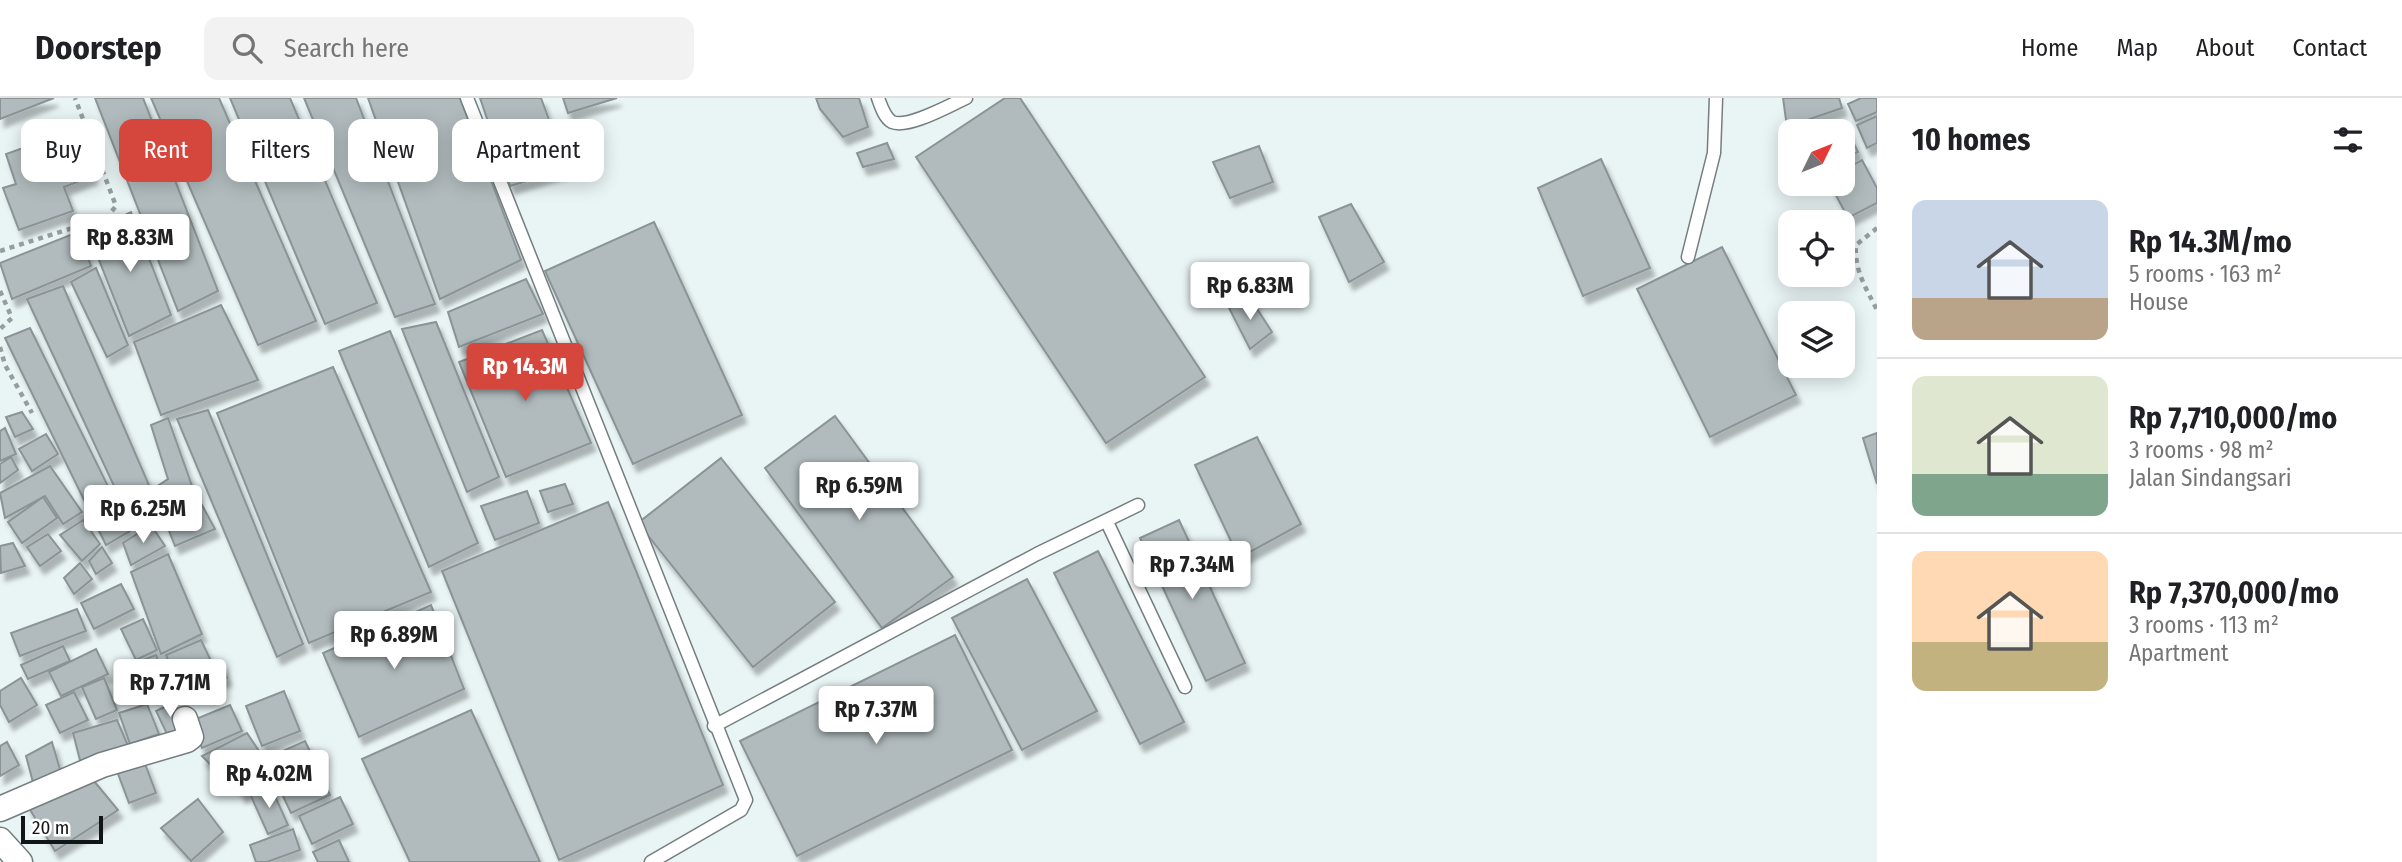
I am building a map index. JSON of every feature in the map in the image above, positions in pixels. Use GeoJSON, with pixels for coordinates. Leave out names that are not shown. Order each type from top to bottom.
{"type":"FeatureCollection","features":[{"type":"Feature","properties":{"kind":"street"},"geometry":{"type":"LineString","coordinates":[[0,809],[102,765],[187,740],[191,737],[185,719]]}},
{"type":"Feature","properties":{"kind":"street"},"geometry":{"type":"LineString","coordinates":[[0,840],[20,862]]}},
{"type":"Feature","properties":{"kind":"lane"},"geometry":{"type":"LineString","coordinates":[[467,98],[714,726],[746,800],[744,807],[651,862]]}},
{"type":"Feature","properties":{"kind":"lane"},"geometry":{"type":"LineString","coordinates":[[878,98],[885,115],[897,123],[910,123],[966,98]]}},
{"type":"Feature","properties":{"kind":"lane"},"geometry":{"type":"LineString","coordinates":[[1688,257],[1714,153],[1716,98]]}},
{"type":"Feature","properties":{"kind":"lane"},"geometry":{"type":"LineString","coordinates":[[714,726],[1037,554],[1138,505]]}},
{"type":"Feature","properties":{"kind":"lane"},"geometry":{"type":"LineString","coordinates":[[1107,522],[1185,687]]}},
{"type":"Feature","properties":{"kind":"path"},"geometry":{"type":"LineString","coordinates":[[0,251],[107,216],[116,206],[75,98]]}},
{"type":"Feature","properties":{"kind":"path"},"geometry":{"type":"LineString","coordinates":[[1877,228],[1856,245],[1855,254],[1859,272],[1877,310]]}},
{"type":"Feature","properties":{"kind":"path"},"geometry":{"type":"LineString","coordinates":[[0,290],[12,318],[0,329]]}},
{"type":"Feature","properties":{"kind":"path"},"geometry":{"type":"LineString","coordinates":[[0,347],[5,365],[32,413]]}},
{"type":"Feature","properties":{"kind":"building"},"geometry":{"type":"Polygon","coordinates":[[[0,98],[54,98],[0,119],[0,98]]]}},
{"type":"Feature","properties":{"kind":"building"},"geometry":{"type":"Polygon","coordinates":[[[95,98],[143,98],[151,119],[119,119],[119,160],[95,98]]]}},
{"type":"Feature","properties":{"kind":"building"},"geometry":{"type":"Polygon","coordinates":[[[151,98],[219,98],[228,119],[226,119],[226,182],[256,182],[316,321],[258,345],[187,182],[212,182],[212,119],[160,119],[151,98]]]}},
{"type":"Feature","properties":{"kind":"building"},"geometry":{"type":"Polygon","coordinates":[[[230,98],[290,98],[299,119],[239,119],[230,98]]]}},
{"type":"Feature","properties":{"kind":"building"},"geometry":{"type":"Polygon","coordinates":[[[304,98],[356,98],[364,119],[348,119],[348,182],[388,182],[435,304],[395,317],[334,170],[334,119],[313,119],[304,98]]]}},
{"type":"Feature","properties":{"kind":"building"},"geometry":{"type":"Polygon","coordinates":[[[368,98],[460,98],[468,119],[452,119],[452,182],[492,182],[521,260],[440,299],[398,182],[438,182],[438,119],[376,119],[368,98]]]}},
{"type":"Feature","properties":{"kind":"building"},"geometry":{"type":"Polygon","coordinates":[[[480,98],[541,98],[549,119],[487,119],[480,98]]]}},
{"type":"Feature","properties":{"kind":"building"},"geometry":{"type":"Polygon","coordinates":[[[563,98],[617,98],[568,113],[563,98]]]}},
{"type":"Feature","properties":{"kind":"building"},"geometry":{"type":"Polygon","coordinates":[[[816,98],[859,98],[868,127],[843,137],[820,109],[816,98]]]}},
{"type":"Feature","properties":{"kind":"building"},"geometry":{"type":"Polygon","coordinates":[[[1005,98],[1020,98],[1205,377],[1106,443],[916,157],[1005,98]]]}},
{"type":"Feature","properties":{"kind":"building"},"geometry":{"type":"Polygon","coordinates":[[[1783,98],[1839,98],[1842,108],[1810,119],[1786,119],[1783,98]]]}},
{"type":"Feature","properties":{"kind":"building"},"geometry":{"type":"Polygon","coordinates":[[[1861,98],[1877,98],[1877,112],[1856,121],[1848,104],[1861,98]]]}},
{"type":"Feature","properties":{"kind":"building"},"geometry":{"type":"Polygon","coordinates":[[[1877,116],[1877,143],[1867,148],[1857,125],[1877,116]]]}},
{"type":"Feature","properties":{"kind":"building"},"geometry":{"type":"Polygon","coordinates":[[[887,143],[894,159],[863,167],[857,153],[887,143]]]}},
{"type":"Feature","properties":{"kind":"building"},"geometry":{"type":"Polygon","coordinates":[[[1259,146],[1273,182],[1230,198],[1213,162],[1259,146]]]}},
{"type":"Feature","properties":{"kind":"building"},"geometry":{"type":"Polygon","coordinates":[[[21,149],[21,182],[77,182],[64,187],[73,211],[19,230],[3,188],[16,184],[6,154],[21,149]]]}},
{"type":"Feature","properties":{"kind":"building"},"geometry":{"type":"Polygon","coordinates":[[[1601,159],[1650,268],[1583,296],[1538,188],[1601,159]]]}},
{"type":"Feature","properties":{"kind":"building"},"geometry":{"type":"Polygon","coordinates":[[[1862,160],[1877,188],[1877,203],[1855,214],[1855,210],[1844,210],[1836,196],[1855,196],[1855,164],[1862,160]]]}},
{"type":"Feature","properties":{"kind":"building"},"geometry":{"type":"Polygon","coordinates":[[[128,182],[176,182],[218,291],[178,311],[128,182]]]}},
{"type":"Feature","properties":{"kind":"building"},"geometry":{"type":"Polygon","coordinates":[[[265,182],[326,182],[377,303],[325,324],[265,182]]]}},
{"type":"Feature","properties":{"kind":"building"},"geometry":{"type":"Polygon","coordinates":[[[1351,204],[1384,262],[1349,282],[1319,217],[1351,204]]]}},
{"type":"Feature","properties":{"kind":"building"},"geometry":{"type":"Polygon","coordinates":[[[131,212],[171,315],[129,336],[88,232],[131,212]]]}},
{"type":"Feature","properties":{"kind":"building"},"geometry":{"type":"Polygon","coordinates":[[[654,222],[742,415],[633,464],[545,271],[654,222]]]}},
{"type":"Feature","properties":{"kind":"building"},"geometry":{"type":"Polygon","coordinates":[[[78,232],[91,266],[12,299],[0,263],[78,232]]]}},
{"type":"Feature","properties":{"kind":"building"},"geometry":{"type":"Polygon","coordinates":[[[1722,247],[1778,359],[1778,378],[1788,378],[1796,395],[1710,437],[1637,289],[1722,247]]]}},
{"type":"Feature","properties":{"kind":"building"},"geometry":{"type":"Polygon","coordinates":[[[96,268],[128,345],[107,357],[71,282],[96,268]]]}},
{"type":"Feature","properties":{"kind":"building"},"geometry":{"type":"Polygon","coordinates":[[[526,279],[543,314],[459,347],[448,312],[526,279]]]}},
{"type":"Feature","properties":{"kind":"building"},"geometry":{"type":"Polygon","coordinates":[[[63,286],[151,490],[168,479],[151,425],[168,418],[197,500],[134,529],[27,299],[63,286]]]}},
{"type":"Feature","properties":{"kind":"building"},"geometry":{"type":"Polygon","coordinates":[[[1250,298],[1272,332],[1250,349],[1229,308],[1250,298]]]}},
{"type":"Feature","properties":{"kind":"building"},"geometry":{"type":"Polygon","coordinates":[[[221,305],[258,380],[161,415],[134,342],[221,305]]]}},
{"type":"Feature","properties":{"kind":"building"},"geometry":{"type":"Polygon","coordinates":[[[436,322],[499,477],[467,492],[402,329],[436,322]]]}},
{"type":"Feature","properties":{"kind":"building"},"geometry":{"type":"Polygon","coordinates":[[[30,328],[130,531],[106,545],[5,338],[30,328]]]}},
{"type":"Feature","properties":{"kind":"building"},"geometry":{"type":"Polygon","coordinates":[[[542,330],[591,443],[506,477],[459,362],[542,330]]]}},
{"type":"Feature","properties":{"kind":"building"},"geometry":{"type":"Polygon","coordinates":[[[390,331],[478,543],[429,567],[339,351],[390,331]]]}},
{"type":"Feature","properties":{"kind":"building"},"geometry":{"type":"Polygon","coordinates":[[[333,367],[431,592],[309,643],[217,413],[333,367]]]}},
{"type":"Feature","properties":{"kind":"building"},"geometry":{"type":"Polygon","coordinates":[[[208,410],[303,644],[277,657],[177,419],[208,410]]]}},
{"type":"Feature","properties":{"kind":"building"},"geometry":{"type":"Polygon","coordinates":[[[22,412],[33,429],[15,437],[6,417],[22,412]]]}},
{"type":"Feature","properties":{"kind":"building"},"geometry":{"type":"Polygon","coordinates":[[[835,416],[953,577],[882,628],[765,468],[835,416]]]}},
{"type":"Feature","properties":{"kind":"building"},"geometry":{"type":"Polygon","coordinates":[[[5,428],[16,454],[0,461],[0,431],[5,428]]]}},
{"type":"Feature","properties":{"kind":"building"},"geometry":{"type":"Polygon","coordinates":[[[1877,433],[1877,484],[1863,438],[1877,433]]]}},
{"type":"Feature","properties":{"kind":"building"},"geometry":{"type":"Polygon","coordinates":[[[46,434],[58,454],[32,471],[19,449],[46,434]]]}},
{"type":"Feature","properties":{"kind":"building"},"geometry":{"type":"Polygon","coordinates":[[[1257,437],[1301,524],[1239,558],[1195,465],[1257,437]]]}},
{"type":"Feature","properties":{"kind":"building"},"geometry":{"type":"Polygon","coordinates":[[[11,457],[18,470],[0,483],[0,464],[11,457]]]}},
{"type":"Feature","properties":{"kind":"building"},"geometry":{"type":"Polygon","coordinates":[[[721,458],[835,602],[753,667],[638,523],[721,458]]]}},
{"type":"Feature","properties":{"kind":"building"},"geometry":{"type":"Polygon","coordinates":[[[50,466],[82,512],[63,524],[45,496],[5,518],[0,493],[50,466]]]}},
{"type":"Feature","properties":{"kind":"building"},"geometry":{"type":"Polygon","coordinates":[[[565,484],[573,504],[548,512],[540,491],[565,484]]]}},
{"type":"Feature","properties":{"kind":"building"},"geometry":{"type":"Polygon","coordinates":[[[527,491],[539,523],[495,540],[481,506],[527,491]]]}},
{"type":"Feature","properties":{"kind":"building"},"geometry":{"type":"Polygon","coordinates":[[[43,497],[57,518],[22,543],[8,522],[43,497]]]}},
{"type":"Feature","properties":{"kind":"building"},"geometry":{"type":"Polygon","coordinates":[[[608,502],[723,785],[559,860],[442,571],[608,502]]]}},
{"type":"Feature","properties":{"kind":"building"},"geometry":{"type":"Polygon","coordinates":[[[202,505],[215,529],[175,546],[166,523],[202,505]]]}},
{"type":"Feature","properties":{"kind":"building"},"geometry":{"type":"Polygon","coordinates":[[[83,520],[100,544],[82,561],[60,535],[83,520]]]}},
{"type":"Feature","properties":{"kind":"building"},"geometry":{"type":"Polygon","coordinates":[[[1179,520],[1245,663],[1206,681],[1140,538],[1179,520]]]}},
{"type":"Feature","properties":{"kind":"building"},"geometry":{"type":"Polygon","coordinates":[[[151,525],[165,546],[131,565],[123,543],[151,525]]]}},
{"type":"Feature","properties":{"kind":"building"},"geometry":{"type":"Polygon","coordinates":[[[48,534],[61,551],[40,566],[27,547],[48,534]]]}},
{"type":"Feature","properties":{"kind":"building"},"geometry":{"type":"Polygon","coordinates":[[[13,543],[25,566],[1,573],[0,546],[13,543]]]}},
{"type":"Feature","properties":{"kind":"building"},"geometry":{"type":"Polygon","coordinates":[[[102,547],[112,563],[96,574],[89,561],[102,547]]]}},
{"type":"Feature","properties":{"kind":"building"},"geometry":{"type":"Polygon","coordinates":[[[1098,551],[1184,722],[1140,744],[1054,573],[1098,551]]]}},
{"type":"Feature","properties":{"kind":"building"},"geometry":{"type":"Polygon","coordinates":[[[168,554],[202,634],[161,654],[131,572],[168,554]]]}},
{"type":"Feature","properties":{"kind":"building"},"geometry":{"type":"Polygon","coordinates":[[[80,563],[92,579],[74,594],[64,578],[80,563]]]}},
{"type":"Feature","properties":{"kind":"building"},"geometry":{"type":"Polygon","coordinates":[[[1027,579],[1097,711],[1022,750],[952,618],[1027,579]]]}},
{"type":"Feature","properties":{"kind":"building"},"geometry":{"type":"Polygon","coordinates":[[[121,584],[134,609],[94,629],[81,603],[121,584]]]}},
{"type":"Feature","properties":{"kind":"building"},"geometry":{"type":"Polygon","coordinates":[[[431,605],[464,689],[359,737],[323,653],[431,605]]]}},
{"type":"Feature","properties":{"kind":"building"},"geometry":{"type":"Polygon","coordinates":[[[77,609],[86,631],[20,656],[11,633],[77,609]]]}},
{"type":"Feature","properties":{"kind":"building"},"geometry":{"type":"Polygon","coordinates":[[[143,619],[157,650],[136,660],[121,629],[143,619]]]}},
{"type":"Feature","properties":{"kind":"building"},"geometry":{"type":"Polygon","coordinates":[[[955,635],[1012,750],[797,856],[740,741],[955,635]]]}},
{"type":"Feature","properties":{"kind":"building"},"geometry":{"type":"Polygon","coordinates":[[[201,640],[211,661],[175,676],[166,655],[201,640]]]}},
{"type":"Feature","properties":{"kind":"building"},"geometry":{"type":"Polygon","coordinates":[[[63,646],[70,661],[28,679],[21,665],[63,646]]]}},
{"type":"Feature","properties":{"kind":"building"},"geometry":{"type":"Polygon","coordinates":[[[96,649],[108,674],[61,696],[49,672],[96,649]]]}},
{"type":"Feature","properties":{"kind":"building"},"geometry":{"type":"Polygon","coordinates":[[[156,655],[166,678],[131,693],[120,669],[156,655]]]}},
{"type":"Feature","properties":{"kind":"building"},"geometry":{"type":"Polygon","coordinates":[[[221,661],[227,678],[205,686],[198,670],[221,661]]]}},
{"type":"Feature","properties":{"kind":"building"},"geometry":{"type":"Polygon","coordinates":[[[21,678],[37,705],[9,722],[0,705],[0,691],[21,678]]]}},
{"type":"Feature","properties":{"kind":"building"},"geometry":{"type":"Polygon","coordinates":[[[104,678],[117,710],[96,719],[82,687],[104,678]]]}},
{"type":"Feature","properties":{"kind":"building"},"geometry":{"type":"Polygon","coordinates":[[[284,691],[300,731],[262,746],[246,706],[284,691]]]}},
{"type":"Feature","properties":{"kind":"building"},"geometry":{"type":"Polygon","coordinates":[[[74,692],[88,720],[60,733],[46,705],[74,692]]]}},
{"type":"Feature","properties":{"kind":"building"},"geometry":{"type":"Polygon","coordinates":[[[175,702],[183,728],[168,736],[156,711],[175,702]]]}},
{"type":"Feature","properties":{"kind":"building"},"geometry":{"type":"Polygon","coordinates":[[[147,704],[159,734],[130,744],[119,713],[147,704]]]}},
{"type":"Feature","properties":{"kind":"building"},"geometry":{"type":"Polygon","coordinates":[[[230,705],[242,731],[202,748],[191,721],[230,705]]]}},
{"type":"Feature","properties":{"kind":"building"},"geometry":{"type":"Polygon","coordinates":[[[471,710],[540,862],[410,862],[362,759],[471,710]]]}},
{"type":"Feature","properties":{"kind":"building"},"geometry":{"type":"Polygon","coordinates":[[[117,720],[129,748],[82,768],[73,733],[117,720]]]}},
{"type":"Feature","properties":{"kind":"building"},"geometry":{"type":"Polygon","coordinates":[[[247,733],[261,754],[226,781],[202,756],[247,733]]]}},
{"type":"Feature","properties":{"kind":"building"},"geometry":{"type":"Polygon","coordinates":[[[305,741],[318,768],[280,786],[267,758],[305,741]]]}},
{"type":"Feature","properties":{"kind":"building"},"geometry":{"type":"Polygon","coordinates":[[[7,742],[19,765],[0,776],[0,746],[7,742]]]}},
{"type":"Feature","properties":{"kind":"building"},"geometry":{"type":"Polygon","coordinates":[[[52,742],[61,773],[34,786],[26,756],[52,742]]]}},
{"type":"Feature","properties":{"kind":"building"},"geometry":{"type":"Polygon","coordinates":[[[144,761],[156,793],[129,803],[117,771],[144,761]]]}},
{"type":"Feature","properties":{"kind":"building"},"geometry":{"type":"Polygon","coordinates":[[[260,764],[266,780],[242,795],[235,782],[260,764]]]}},
{"type":"Feature","properties":{"kind":"building"},"geometry":{"type":"Polygon","coordinates":[[[320,774],[330,795],[291,813],[281,792],[320,774]]]}},
{"type":"Feature","properties":{"kind":"building"},"geometry":{"type":"Polygon","coordinates":[[[89,775],[118,810],[55,851],[26,803],[89,775]]]}},
{"type":"Feature","properties":{"kind":"building"},"geometry":{"type":"Polygon","coordinates":[[[270,785],[288,825],[268,834],[250,794],[270,785]]]}},
{"type":"Feature","properties":{"kind":"building"},"geometry":{"type":"Polygon","coordinates":[[[340,797],[353,824],[312,844],[299,816],[340,797]]]}},
{"type":"Feature","properties":{"kind":"building"},"geometry":{"type":"Polygon","coordinates":[[[198,799],[223,832],[191,861],[161,828],[198,799]]]}},
{"type":"Feature","properties":{"kind":"building"},"geometry":{"type":"Polygon","coordinates":[[[293,829],[300,850],[267,862],[256,862],[250,845],[293,829]]]}},
{"type":"Feature","properties":{"kind":"building"},"geometry":{"type":"Polygon","coordinates":[[[339,840],[349,862],[318,862],[313,852],[339,840]]]}}]}
